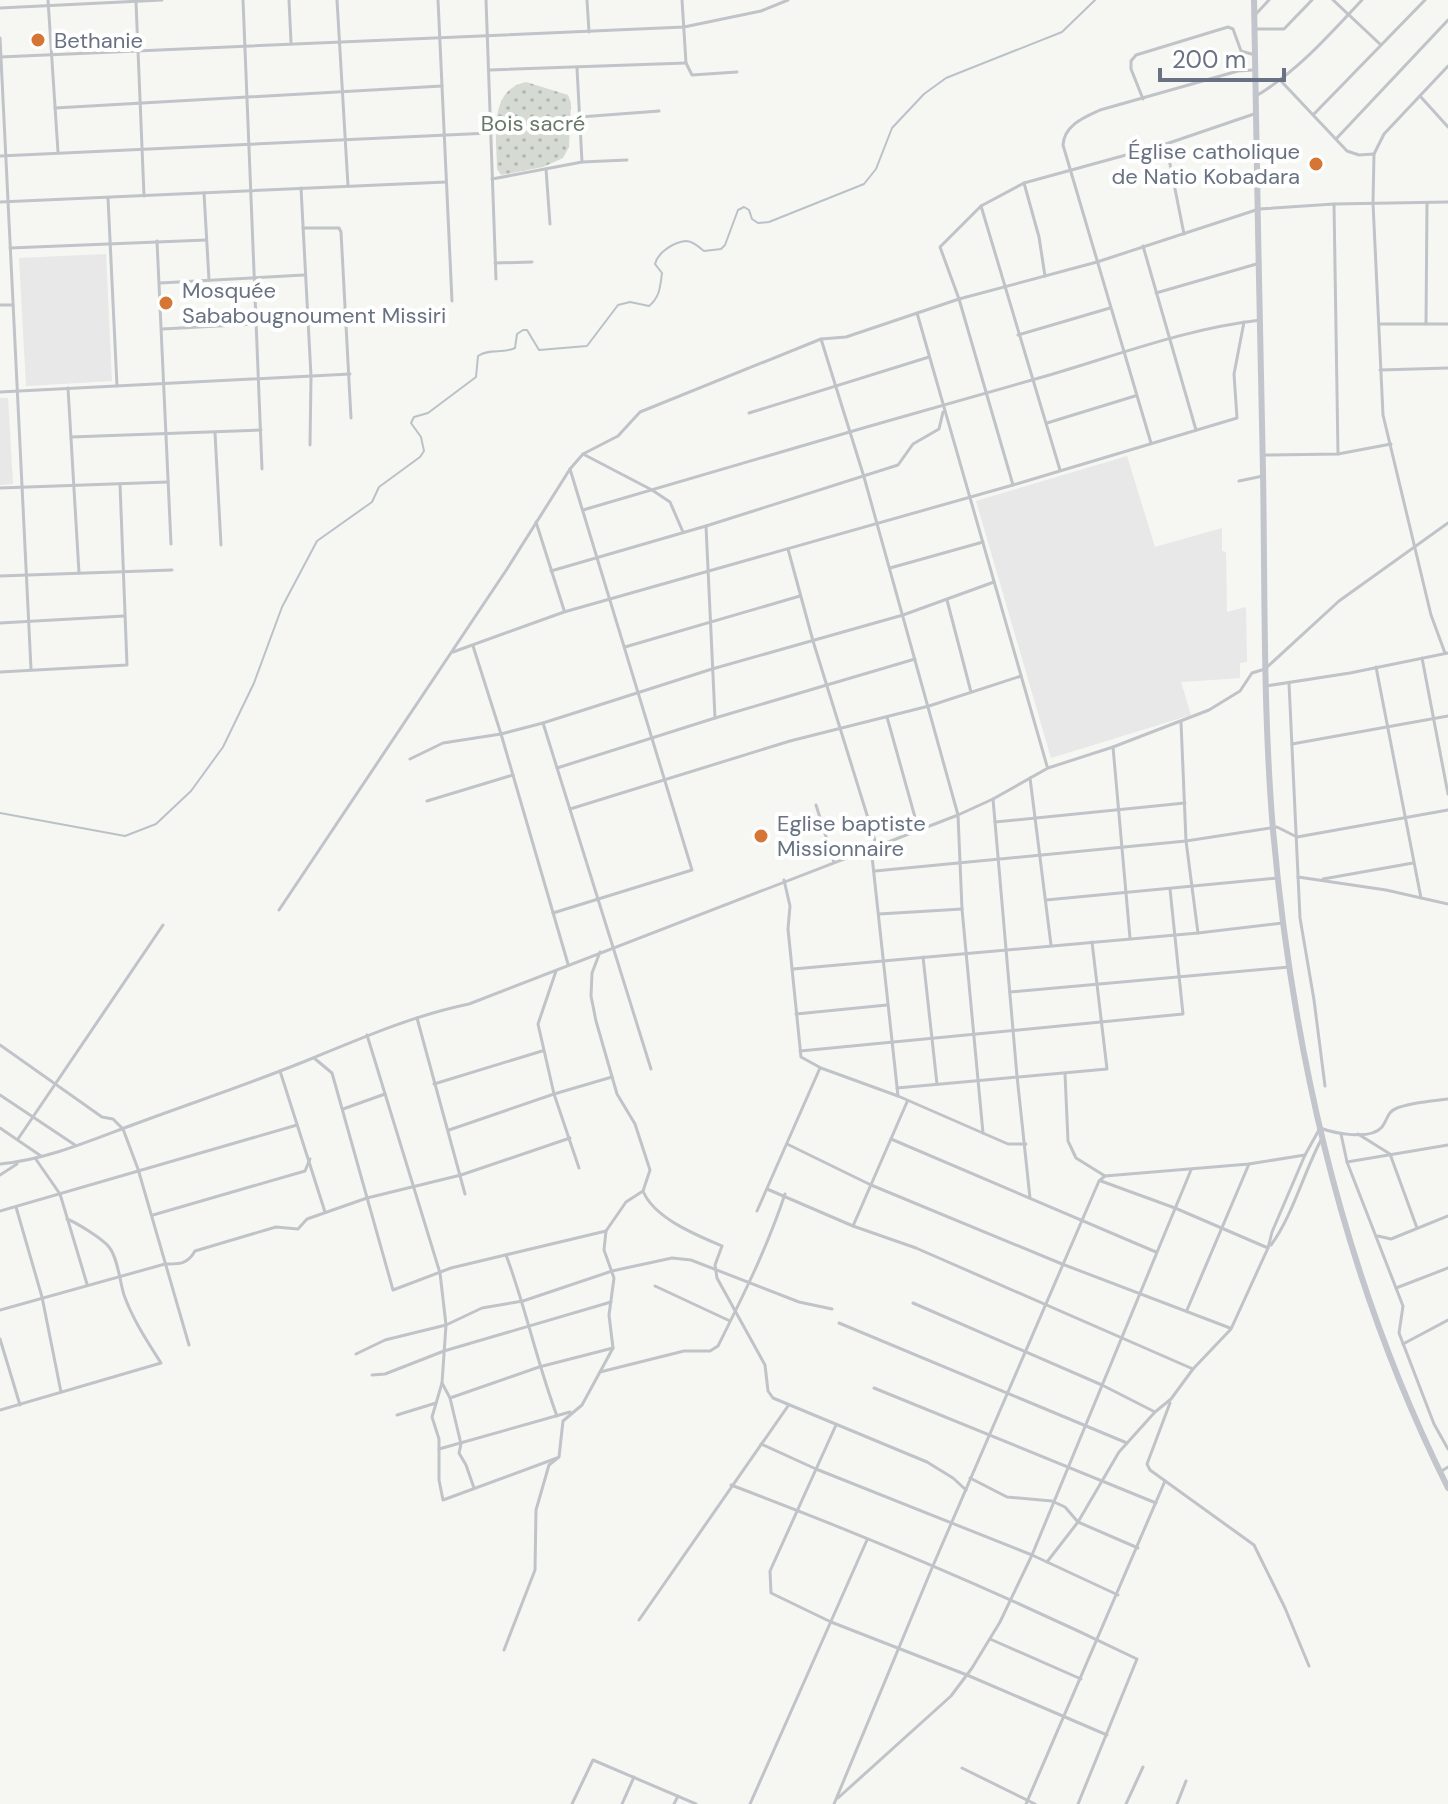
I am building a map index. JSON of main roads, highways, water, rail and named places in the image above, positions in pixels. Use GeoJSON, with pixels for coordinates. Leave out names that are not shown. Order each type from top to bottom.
{"type":"FeatureCollection","features":[{"type":"Feature","properties":{"kind":"main road"},"geometry":{"type":"LineString","coordinates":[[1254,0],[1265,669],[1273,827],[1283,923],[1320,1128],[1374,1314],[1448,1488]]}},
{"type":"Feature","properties":{"kind":"waterway"},"geometry":{"type":"LineString","coordinates":[[0,813],[125,836],[156,824],[191,791],[223,747],[254,683],[282,607],[317,541],[372,502],[379,487],[420,457],[424,451],[421,437],[411,423],[414,417],[428,413],[476,377],[478,356],[515,348],[517,334],[523,330],[527,330],[539,350],[587,346],[618,305],[630,302],[649,306],[653,303],[662,273],[655,264],[667,248],[686,241],[704,251],[721,249],[738,210],[744,207],[758,223],[769,222],[864,184],[876,169],[892,128],[924,94],[946,78],[1062,32],[1095,0]]}},
{"type":"Feature","properties":{"kind":"place","name":"Bethanie"},"geometry":{"type":"Point","coordinates":[38,40]}},
{"type":"Feature","properties":{"kind":"place","name":"Église catholique de Natio Kobadara"},"geometry":{"type":"Point","coordinates":[1316,164]}},
{"type":"Feature","properties":{"kind":"place","name":"Mosquée Sababougnoument Missiri"},"geometry":{"type":"Point","coordinates":[166,303]}},
{"type":"Feature","properties":{"kind":"place","name":"Eglise baptiste Missionnaire"},"geometry":{"type":"Point","coordinates":[761,836]}},
{"type":"Feature","properties":{"kind":"park label","name":"Bois sacré"},"geometry":{"type":"Point","coordinates":[533,123]}}]}
